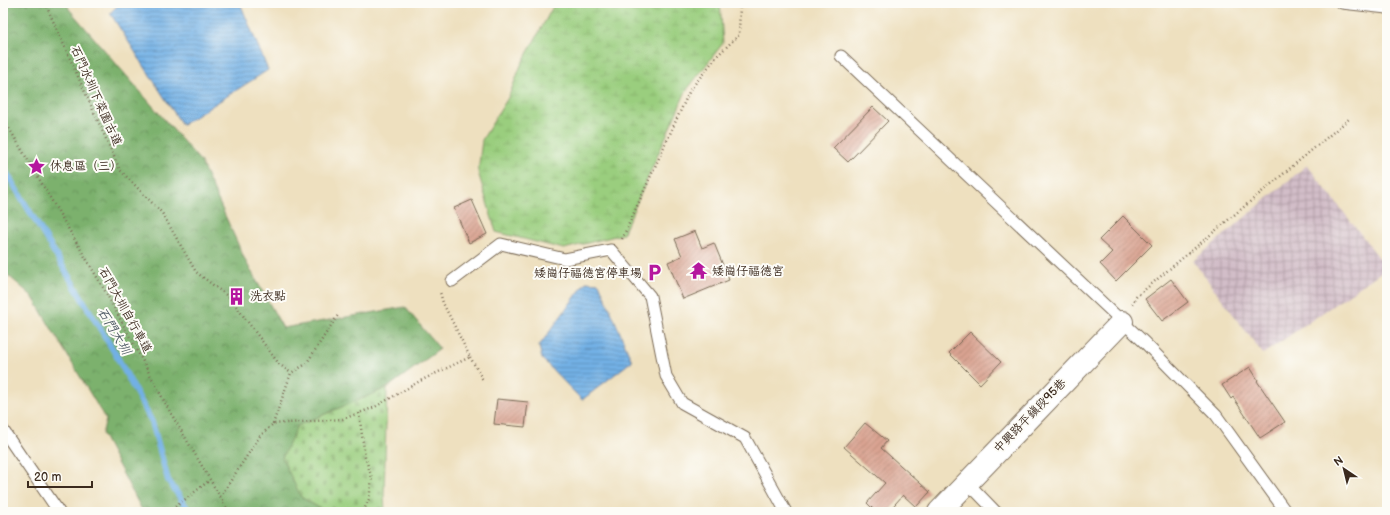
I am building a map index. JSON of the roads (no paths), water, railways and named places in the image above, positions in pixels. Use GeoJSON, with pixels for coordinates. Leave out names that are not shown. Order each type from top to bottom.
{"type":"FeatureCollection","features":[{"type":"Feature","properties":{"kind":"street","name":"中興路平鎮段95巷"},"geometry":{"type":"LineString","coordinates":[[939,512],[1122,322]]}},
{"type":"Feature","properties":{"kind":"lane"},"geometry":{"type":"LineString","coordinates":[[1342,3],[1387,8]]}},
{"type":"Feature","properties":{"kind":"lane"},"geometry":{"type":"LineString","coordinates":[[841,56],[1122,322],[1216,415],[1286,512]]}},
{"type":"Feature","properties":{"kind":"lane"},"geometry":{"type":"LineString","coordinates":[[452,281],[501,244],[565,259],[611,250],[650,296],[666,376],[682,403],[745,438],[786,512]]}},
{"type":"Feature","properties":{"kind":"lane"},"geometry":{"type":"LineString","coordinates":[[3,430],[59,512]]}},
{"type":"Feature","properties":{"kind":"lane"},"geometry":{"type":"LineString","coordinates":[[967,482],[996,512]]}},
{"type":"Feature","properties":{"kind":"water"},"geometry":{"type":"Polygon","coordinates":[[[120,3],[240,3],[268,70],[182,125],[110,13],[120,3]]]}},
{"type":"Feature","properties":{"kind":"water"},"geometry":{"type":"Polygon","coordinates":[[[586,282],[599,283],[632,361],[582,400],[542,359],[539,346],[586,282]]]}},
{"type":"Feature","properties":{"kind":"waterway","name":"石門大圳"},"geometry":{"type":"LineString","coordinates":[[3,167],[116,355],[152,422],[168,480],[190,512]]}},
{"type":"Feature","properties":{"kind":"place","name":"休息區（三）"},"geometry":{"type":"Point","coordinates":[37,166]}},
{"type":"Feature","properties":{"kind":"place","name":"矮崗仔福德宮"},"geometry":{"type":"Point","coordinates":[699,271]}},
{"type":"Feature","properties":{"kind":"place","name":"矮崗仔福德宮停車場"},"geometry":{"type":"Point","coordinates":[655,273]}},
{"type":"Feature","properties":{"kind":"place","name":"洗衣點"},"geometry":{"type":"Point","coordinates":[237,296]}}]}
